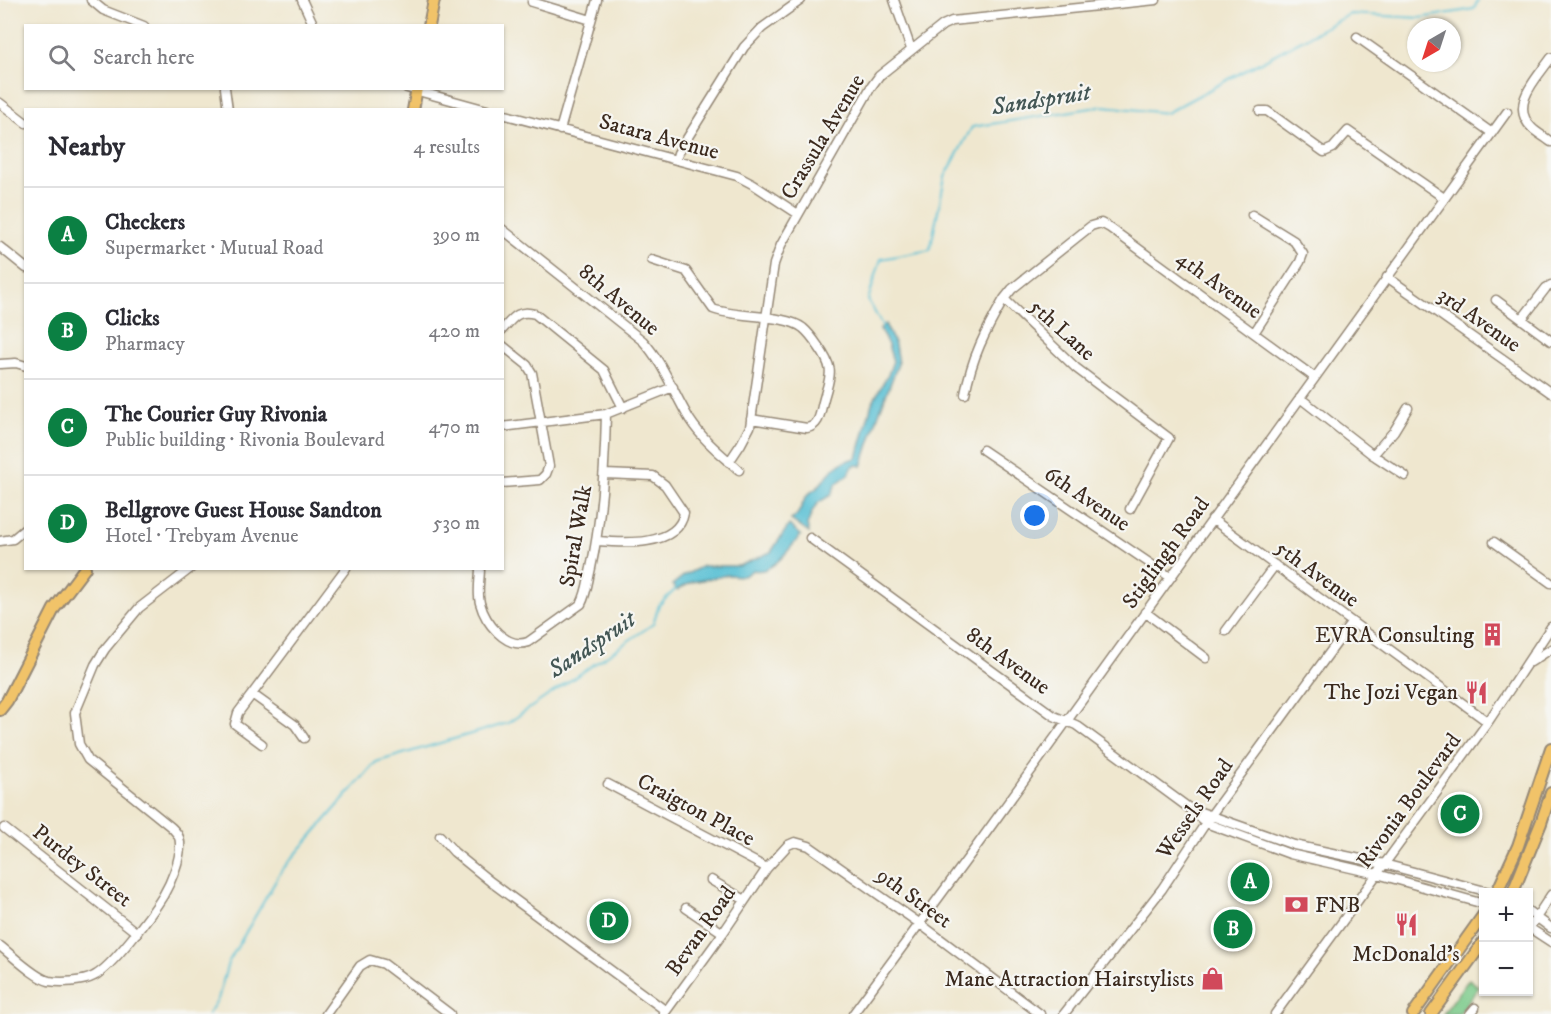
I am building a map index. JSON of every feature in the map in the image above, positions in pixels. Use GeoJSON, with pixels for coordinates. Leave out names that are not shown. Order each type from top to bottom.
{"type":"FeatureCollection","features":[{"type":"Feature","properties":{"kind":"main road"},"geometry":{"type":"LineString","coordinates":[[429,24],[434,0]]}},
{"type":"Feature","properties":{"kind":"main road"},"geometry":{"type":"LineString","coordinates":[[413,90],[413,108]]}},
{"type":"Feature","properties":{"kind":"main road"},"geometry":{"type":"LineString","coordinates":[[0,721],[4,713],[3,706],[50,617],[64,594],[83,570]]}},
{"type":"Feature","properties":{"kind":"main road"},"geometry":{"type":"LineString","coordinates":[[1499,888],[1518,846],[1551,748]]}},
{"type":"Feature","properties":{"kind":"main road"},"geometry":{"type":"LineString","coordinates":[[1515,888],[1541,824],[1551,792]]}},
{"type":"Feature","properties":{"kind":"main road"},"geometry":{"type":"LineString","coordinates":[[1413,1014],[1479,921]]}},
{"type":"Feature","properties":{"kind":"main road"},"geometry":{"type":"LineString","coordinates":[[1431,1014],[1483,942]]}},
{"type":"Feature","properties":{"kind":"street"},"geometry":{"type":"LineString","coordinates":[[91,0],[103,10],[139,24]]}},
{"type":"Feature","properties":{"kind":"street"},"geometry":{"type":"LineString","coordinates":[[302,0],[313,24]]}},
{"type":"Feature","properties":{"kind":"street"},"geometry":{"type":"LineString","coordinates":[[560,130],[597,0]]}},
{"type":"Feature","properties":{"kind":"street"},"geometry":{"type":"LineString","coordinates":[[894,0],[911,50]]}},
{"type":"Feature","properties":{"kind":"street","name":"Crassula Avenue"},"geometry":{"type":"LineString","coordinates":[[729,462],[741,444],[751,418],[774,264],[781,245],[879,76],[952,21],[1155,0]]}},
{"type":"Feature","properties":{"kind":"street"},"geometry":{"type":"LineString","coordinates":[[676,160],[744,47],[762,28],[796,1]]}},
{"type":"Feature","properties":{"kind":"street"},"geometry":{"type":"LineString","coordinates":[[532,2],[591,20]]}},
{"type":"Feature","properties":{"kind":"street"},"geometry":{"type":"LineString","coordinates":[[1357,38],[1492,133]]}},
{"type":"Feature","properties":{"kind":"street"},"geometry":{"type":"LineString","coordinates":[[1551,58],[1524,97],[1523,114],[1532,128],[1551,141]]}},
{"type":"Feature","properties":{"kind":"street"},"geometry":{"type":"LineString","coordinates":[[225,90],[228,108]]}},
{"type":"Feature","properties":{"kind":"street"},"geometry":{"type":"LineString","coordinates":[[417,90],[480,108]]}},
{"type":"Feature","properties":{"kind":"street"},"geometry":{"type":"LineString","coordinates":[[0,103],[24,121]]}},
{"type":"Feature","properties":{"kind":"street"},"geometry":{"type":"LineString","coordinates":[[1260,111],[1267,111],[1324,152],[1333,148],[1348,131],[1444,198]]}},
{"type":"Feature","properties":{"kind":"street","name":"Stiglingh Road"},"geometry":{"type":"LineString","coordinates":[[853,1014],[1507,112]]}},
{"type":"Feature","properties":{"kind":"street","name":"Satara Avenue"},"geometry":{"type":"LineString","coordinates":[[504,115],[736,176],[798,214]]}},
{"type":"Feature","properties":{"kind":"street"},"geometry":{"type":"LineString","coordinates":[[1252,214],[1294,241],[1303,254],[1254,333]]}},
{"type":"Feature","properties":{"kind":"street","name":"4th Avenue"},"geometry":{"type":"LineString","coordinates":[[1101,224],[1110,228],[1314,377]]}},
{"type":"Feature","properties":{"kind":"street","name":"5th Lane"},"geometry":{"type":"LineString","coordinates":[[1101,224],[1091,226],[1012,289],[1004,299],[1076,368],[1169,438],[1130,509]]}},
{"type":"Feature","properties":{"kind":"street","name":"8th Avenue"},"geometry":{"type":"LineString","coordinates":[[504,231],[654,352],[690,420],[706,441],[739,470]]}},
{"type":"Feature","properties":{"kind":"street"},"geometry":{"type":"LineString","coordinates":[[0,247],[24,266]]}},
{"type":"Feature","properties":{"kind":"street"},"geometry":{"type":"LineString","coordinates":[[652,260],[686,271],[713,309],[796,324],[805,330],[827,359],[830,373],[819,419],[811,428],[751,418]]}},
{"type":"Feature","properties":{"kind":"street","name":"3rd Avenue"},"geometry":{"type":"LineString","coordinates":[[1387,277],[1551,393]]}},
{"type":"Feature","properties":{"kind":"street"},"geometry":{"type":"LineString","coordinates":[[1522,319],[1546,288],[1551,285]]}},
{"type":"Feature","properties":{"kind":"street"},"geometry":{"type":"LineString","coordinates":[[965,394],[974,357],[983,335],[1004,299]]}},
{"type":"Feature","properties":{"kind":"street"},"geometry":{"type":"LineString","coordinates":[[1496,300],[1551,341]]}},
{"type":"Feature","properties":{"kind":"street"},"geometry":{"type":"LineString","coordinates":[[504,328],[517,313],[535,315],[604,370],[623,408]]}},
{"type":"Feature","properties":{"kind":"street"},"geometry":{"type":"LineString","coordinates":[[504,347],[530,369],[549,466],[546,474],[540,480],[504,483]]}},
{"type":"Feature","properties":{"kind":"street"},"geometry":{"type":"LineString","coordinates":[[0,364],[16,363],[24,365]]}},
{"type":"Feature","properties":{"kind":"street"},"geometry":{"type":"LineString","coordinates":[[504,427],[606,414],[673,387]]}},
{"type":"Feature","properties":{"kind":"street"},"geometry":{"type":"LineString","coordinates":[[1300,398],[1373,455],[1405,476]]}},
{"type":"Feature","properties":{"kind":"street"},"geometry":{"type":"LineString","coordinates":[[1373,455],[1394,431],[1408,408]]}},
{"type":"Feature","properties":{"kind":"street","name":"Spiral Walk"},"geometry":{"type":"LineString","coordinates":[[480,570],[479,601],[487,620],[500,634],[514,642],[524,644],[581,604],[597,541],[605,474],[606,414]]}},
{"type":"Feature","properties":{"kind":"street","name":"6th Avenue"},"geometry":{"type":"LineString","coordinates":[[983,450],[1170,577]]}},
{"type":"Feature","properties":{"kind":"street"},"geometry":{"type":"LineString","coordinates":[[597,541],[637,543],[661,537],[681,523],[684,513],[665,485],[653,476],[605,474]]}},
{"type":"Feature","properties":{"kind":"street","name":"5th Avenue"},"geometry":{"type":"LineString","coordinates":[[1212,519],[1488,722]]}},
{"type":"Feature","properties":{"kind":"street"},"geometry":{"type":"LineString","coordinates":[[0,541],[13,538],[24,530]]}},
{"type":"Feature","properties":{"kind":"street","name":"8th Avenue"},"geometry":{"type":"LineString","coordinates":[[810,538],[1054,716],[1076,725],[1189,808],[1209,819]]}},
{"type":"Feature","properties":{"kind":"street"},"geometry":{"type":"LineString","coordinates":[[1494,542],[1551,583]]}},
{"type":"Feature","properties":{"kind":"street"},"geometry":{"type":"LineString","coordinates":[[1226,631],[1275,565]]}},
{"type":"Feature","properties":{"kind":"street"},"geometry":{"type":"LineString","coordinates":[[0,946],[42,979],[65,981],[91,978],[103,971],[137,933],[164,894],[177,860],[180,840],[171,827],[88,760],[80,744],[75,713],[95,665],[105,649],[139,608],[188,570]]}},
{"type":"Feature","properties":{"kind":"street"},"geometry":{"type":"LineString","coordinates":[[262,744],[235,724],[238,713],[345,570]]}},
{"type":"Feature","properties":{"kind":"street"},"geometry":{"type":"LineString","coordinates":[[1145,612],[1206,658]]}},
{"type":"Feature","properties":{"kind":"street","name":"Wessels Road"},"geometry":{"type":"LineString","coordinates":[[1064,1014],[1162,889],[1209,819],[1352,622]]}},
{"type":"Feature","properties":{"kind":"street","name":"Rivonia Boulevard"},"geometry":{"type":"LineString","coordinates":[[1275,1014],[1488,722],[1551,627]]}},
{"type":"Feature","properties":{"kind":"street","name":"Rivonia Boulevard"},"geometry":{"type":"LineString","coordinates":[[1527,665],[1551,649]]}},
{"type":"Feature","properties":{"kind":"street"},"geometry":{"type":"LineString","coordinates":[[252,694],[295,725],[303,738]]}},
{"type":"Feature","properties":{"kind":"street","name":"Craigton Place"},"geometry":{"type":"LineString","coordinates":[[608,784],[766,868]]}},
{"type":"Feature","properties":{"kind":"street"},"geometry":{"type":"LineString","coordinates":[[1209,819],[1292,850],[1479,903]]}},
{"type":"Feature","properties":{"kind":"street","name":"Purdey Street"},"geometry":{"type":"LineString","coordinates":[[4,828],[137,933]]}},
{"type":"Feature","properties":{"kind":"street"},"geometry":{"type":"LineString","coordinates":[[440,836],[454,852],[477,871],[665,1012]]}},
{"type":"Feature","properties":{"kind":"street","name":"9th Street"},"geometry":{"type":"LineString","coordinates":[[766,868],[788,845],[795,842],[803,843],[919,923],[1040,1014]]}},
{"type":"Feature","properties":{"kind":"street"},"geometry":{"type":"LineString","coordinates":[[1292,850],[1384,864],[1479,889]]}},
{"type":"Feature","properties":{"kind":"street","name":"Bevan Road"},"geometry":{"type":"LineString","coordinates":[[665,1012],[723,933],[766,868]]}},
{"type":"Feature","properties":{"kind":"street"},"geometry":{"type":"LineString","coordinates":[[711,880],[745,900]]}},
{"type":"Feature","properties":{"kind":"street"},"geometry":{"type":"LineString","coordinates":[[1533,922],[1551,895]]}},
{"type":"Feature","properties":{"kind":"street"},"geometry":{"type":"LineString","coordinates":[[686,909],[723,933]]}},
{"type":"Feature","properties":{"kind":"street"},"geometry":{"type":"LineString","coordinates":[[1533,914],[1551,928]]}},
{"type":"Feature","properties":{"kind":"street"},"geometry":{"type":"LineString","coordinates":[[1533,930],[1551,942]]}},
{"type":"Feature","properties":{"kind":"street"},"geometry":{"type":"LineString","coordinates":[[326,1014],[360,966],[370,960],[384,964],[450,1014]]}},
{"type":"Feature","properties":{"kind":"green space"},"geometry":{"type":"Polygon","coordinates":[[[1469,979],[1479,987],[1459,1014],[1443,1014],[1469,979]]]}},
{"type":"Feature","properties":{"kind":"water"},"geometry":{"type":"Polygon","coordinates":[[[885,324],[895,345],[898,364],[862,466],[853,466],[849,474],[836,484],[831,495],[819,502],[807,525],[809,533],[791,520],[799,512],[807,496],[835,468],[857,458],[872,403],[893,361],[880,329],[885,324]]]}},
{"type":"Feature","properties":{"kind":"water"},"geometry":{"type":"Polygon","coordinates":[[[789,525],[801,535],[780,559],[767,568],[753,570],[744,576],[727,575],[692,582],[677,590],[672,585],[703,566],[739,566],[771,552],[789,525]]]}},
{"type":"Feature","properties":{"kind":"waterway","name":"Sandspruit"},"geometry":{"type":"LineString","coordinates":[[883,327],[868,300],[881,259],[930,250],[945,177],[972,127],[1104,106],[1166,113],[1350,14],[1420,18],[1474,9],[1478,0]]}},
{"type":"Feature","properties":{"kind":"waterway","name":"Sandspruit"},"geometry":{"type":"LineString","coordinates":[[208,1014],[218,999],[228,963],[282,870],[376,762],[508,723],[653,624],[659,605],[678,587]]}},
{"type":"Feature","properties":{"kind":"place","name":"EVRA Consulting"},"geometry":{"type":"Point","coordinates":[1492,635]}},
{"type":"Feature","properties":{"kind":"place","name":"The Jozi Vegan"},"geometry":{"type":"Point","coordinates":[1476,692]}},
{"type":"Feature","properties":{"kind":"place","name":"The Courier Guy Rivonia"},"geometry":{"type":"Point","coordinates":[1460,814]}},
{"type":"Feature","properties":{"kind":"place","name":"Checkers"},"geometry":{"type":"Point","coordinates":[1250,882]}},
{"type":"Feature","properties":{"kind":"place","name":"FNB"},"geometry":{"type":"Point","coordinates":[1297,905]}},
{"type":"Feature","properties":{"kind":"place","name":"Bellgrove Guest House Sandton"},"geometry":{"type":"Point","coordinates":[609,921]}},
{"type":"Feature","properties":{"kind":"place","name":"McDonald's"},"geometry":{"type":"Point","coordinates":[1406,925]}},
{"type":"Feature","properties":{"kind":"place","name":"Clicks"},"geometry":{"type":"Point","coordinates":[1233,929]}},
{"type":"Feature","properties":{"kind":"place","name":"Mane Attraction Hairstylists"},"geometry":{"type":"Point","coordinates":[1212,979]}}]}
